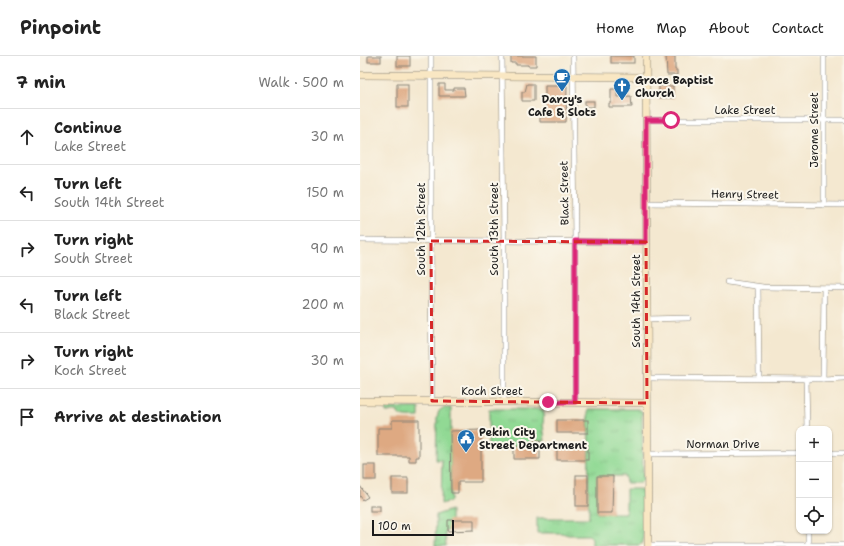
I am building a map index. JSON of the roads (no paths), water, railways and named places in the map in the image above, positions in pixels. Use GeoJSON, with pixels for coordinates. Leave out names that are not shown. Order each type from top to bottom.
{"type":"FeatureCollection","features":[{"type":"Feature","properties":{"kind":"main road","name":"South 14th Street"},"geometry":{"type":"LineString","coordinates":[[646,56],[648,545]]}},
{"type":"Feature","properties":{"kind":"main road"},"geometry":{"type":"LineString","coordinates":[[360,75],[646,76]]}},
{"type":"Feature","properties":{"kind":"main road","name":"Koch Street"},"geometry":{"type":"LineString","coordinates":[[360,401],[647,402]]}},
{"type":"Feature","properties":{"kind":"street","name":"South 12th Street"},"geometry":{"type":"LineString","coordinates":[[431,56],[432,401]]}},
{"type":"Feature","properties":{"kind":"street","name":"South 13th Street"},"geometry":{"type":"LineString","coordinates":[[502,56],[504,402]]}},
{"type":"Feature","properties":{"kind":"street","name":"Black Street"},"geometry":{"type":"LineString","coordinates":[[573,56],[575,402]]}},
{"type":"Feature","properties":{"kind":"street","name":"Jerome Street"},"geometry":{"type":"LineString","coordinates":[[824,56],[824,205]]}},
{"type":"Feature","properties":{"kind":"street","name":"Lake Street"},"geometry":{"type":"LineString","coordinates":[[646,120],[844,120]]}},
{"type":"Feature","properties":{"kind":"street","name":"Henry Street"},"geometry":{"type":"LineString","coordinates":[[646,202],[844,205]]}},
{"type":"Feature","properties":{"kind":"street"},"geometry":{"type":"LineString","coordinates":[[360,240],[646,242]]}},
{"type":"Feature","properties":{"kind":"street"},"geometry":{"type":"LineString","coordinates":[[727,282],[758,287],[844,288]]}},
{"type":"Feature","properties":{"kind":"street"},"geometry":{"type":"LineString","coordinates":[[758,287],[759,378]]}},
{"type":"Feature","properties":{"kind":"street"},"geometry":{"type":"LineString","coordinates":[[823,379],[824,288]]}},
{"type":"Feature","properties":{"kind":"street"},"geometry":{"type":"LineString","coordinates":[[647,319],[688,318]]}},
{"type":"Feature","properties":{"kind":"street"},"geometry":{"type":"LineString","coordinates":[[648,378],[844,378]]}},
{"type":"Feature","properties":{"kind":"street"},"geometry":{"type":"LineString","coordinates":[[806,379],[807,426]]}},
{"type":"Feature","properties":{"kind":"street","name":"Norman Drive"},"geometry":{"type":"LineString","coordinates":[[648,454],[796,453]]}},
{"type":"Feature","properties":{"kind":"street"},"geometry":{"type":"LineString","coordinates":[[832,453],[844,453]]}},
{"type":"Feature","properties":{"kind":"street"},"geometry":{"type":"LineString","coordinates":[[808,534],[808,545]]}},
{"type":"Feature","properties":{"kind":"street"},"geometry":{"type":"LineString","coordinates":[[648,545],[844,544]]}},
{"type":"Feature","properties":{"kind":"place","name":"Darcy's Cafe & Slots"},"geometry":{"type":"Point","coordinates":[562,92]}},
{"type":"Feature","properties":{"kind":"place","name":"Grace Baptist Church"},"geometry":{"type":"Point","coordinates":[622,101]}},
{"type":"Feature","properties":{"kind":"place","name":"Pekin City Street Department"},"geometry":{"type":"Point","coordinates":[466,453]}}]}
